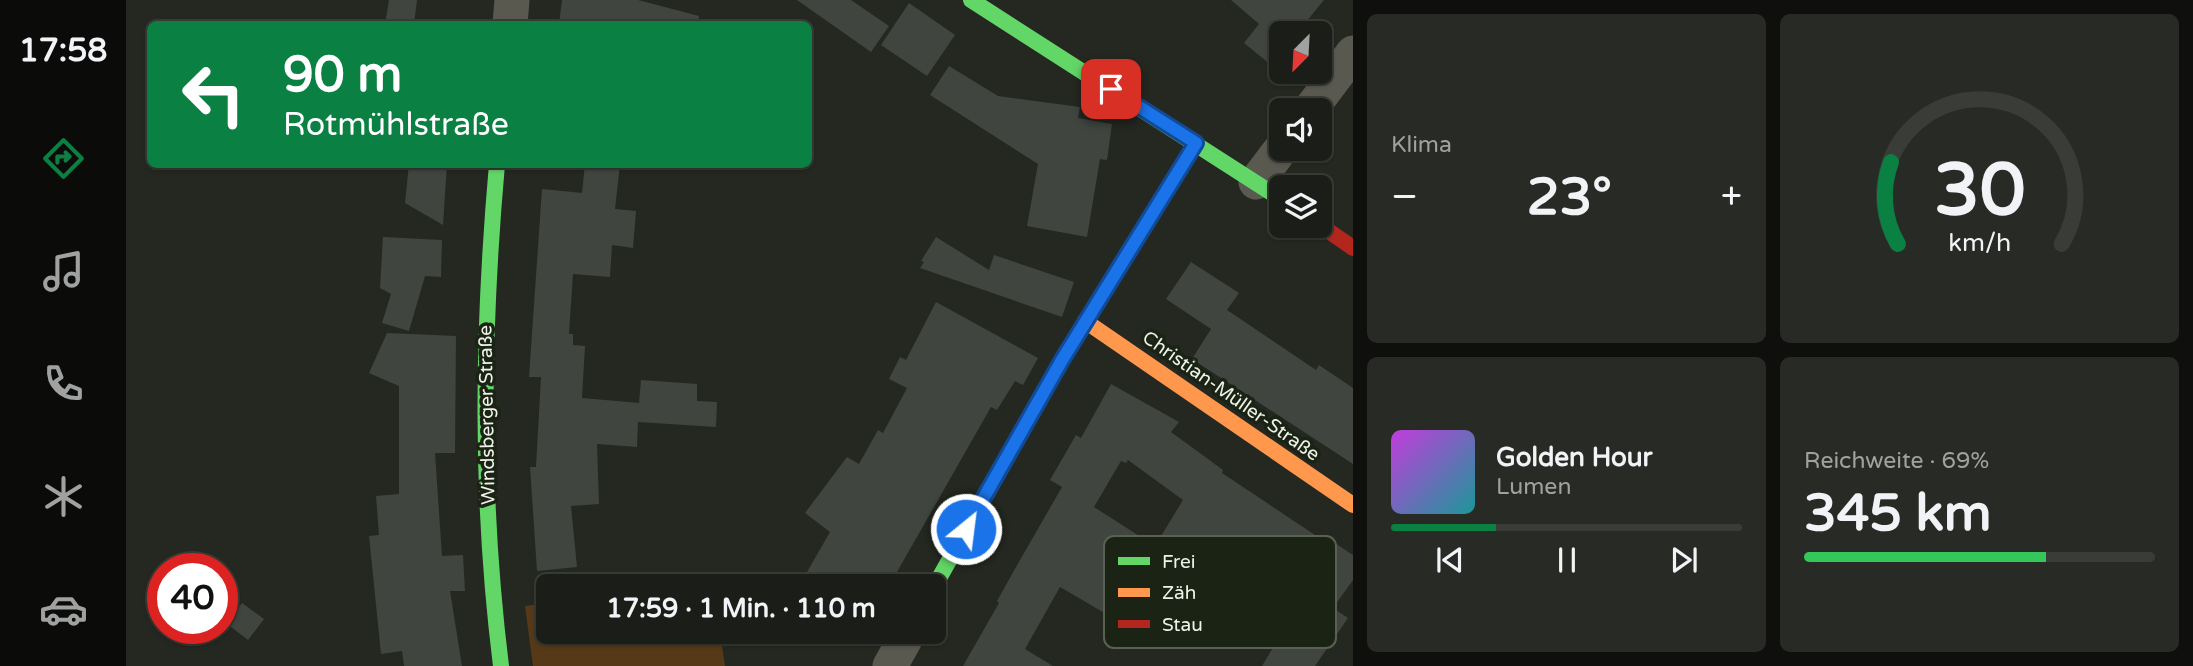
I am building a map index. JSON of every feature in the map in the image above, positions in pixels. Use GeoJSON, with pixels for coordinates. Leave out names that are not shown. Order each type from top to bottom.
{"type":"FeatureCollection","features":[{"type":"Feature","properties":{"kind":"street"},"geometry":{"type":"LineString","coordinates":[[510,21],[512,0]]}},
{"type":"Feature","properties":{"kind":"street"},"geometry":{"type":"LineString","coordinates":[[971,0],[1269,190]]}},
{"type":"Feature","properties":{"kind":"street"},"geometry":{"type":"LineString","coordinates":[[1319,98],[1353,52]]}},
{"type":"Feature","properties":{"kind":"street"},"geometry":{"type":"LineString","coordinates":[[942,574],[1086,321],[1196,143]]}},
{"type":"Feature","properties":{"kind":"street","name":"Windsberger Straße"},"geometry":{"type":"LineString","coordinates":[[497,168],[486,314],[484,441],[492,585],[501,666]]}},
{"type":"Feature","properties":{"kind":"street"},"geometry":{"type":"LineString","coordinates":[[1332,233],[1353,248]]}},
{"type":"Feature","properties":{"kind":"street","name":"Christian-Müller-Straße"},"geometry":{"type":"LineString","coordinates":[[1086,321],[1353,505]]}},
{"type":"Feature","properties":{"kind":"street"},"geometry":{"type":"LineString","coordinates":[[890,666],[902,644]]}},
{"type":"Feature","properties":{"kind":"shaded area"},"geometry":{"type":"Polygon","coordinates":[[[536,605],[536,644],[722,644],[725,666],[533,666],[525,606],[536,605]]]}},
{"type":"Feature","properties":{"kind":"building"},"geometry":{"type":"Polygon","coordinates":[[[389,0],[417,0],[414,21],[386,21],[389,0]]]}},
{"type":"Feature","properties":{"kind":"building"},"geometry":{"type":"Polygon","coordinates":[[[562,0],[638,0],[699,16],[698,21],[559,21],[562,0]]]}},
{"type":"Feature","properties":{"kind":"building"},"geometry":{"type":"Polygon","coordinates":[[[797,0],[851,0],[889,26],[871,52],[797,0]]]}},
{"type":"Feature","properties":{"kind":"building"},"geometry":{"type":"Polygon","coordinates":[[[1231,0],[1324,0],[1307,21],[1269,21],[1269,63],[1244,43],[1259,24],[1231,0]]]}},
{"type":"Feature","properties":{"kind":"building"},"geometry":{"type":"Polygon","coordinates":[[[909,3],[955,35],[927,76],[881,45],[909,3]]]}},
{"type":"Feature","properties":{"kind":"building"},"geometry":{"type":"Polygon","coordinates":[[[949,66],[998,96],[1080,107],[1078,118],[1112,124],[1107,160],[1100,159],[1087,237],[1027,226],[1038,164],[930,95],[949,66]]]}},
{"type":"Feature","properties":{"kind":"building"},"geometry":{"type":"Polygon","coordinates":[[[409,168],[447,168],[443,225],[405,203],[409,168]]]}},
{"type":"Feature","properties":{"kind":"building"},"geometry":{"type":"Polygon","coordinates":[[[585,168],[620,168],[615,209],[636,211],[633,248],[612,245],[610,277],[573,274],[569,334],[573,334],[573,345],[585,346],[582,398],[639,403],[641,380],[697,384],[697,401],[717,402],[716,427],[638,422],[637,447],[597,444],[599,504],[571,506],[577,567],[537,571],[530,467],[536,467],[541,377],[529,377],[542,189],[582,193],[585,168]]]}},
{"type":"Feature","properties":{"kind":"building"},"geometry":{"type":"Polygon","coordinates":[[[383,237],[442,240],[441,277],[425,276],[409,331],[382,323],[391,294],[380,288],[383,237]]]}},
{"type":"Feature","properties":{"kind":"building"},"geometry":{"type":"Polygon","coordinates":[[[936,237],[989,270],[994,255],[1074,282],[1062,317],[920,268],[924,262],[921,261],[936,237]]]}},
{"type":"Feature","properties":{"kind":"building"},"geometry":{"type":"Polygon","coordinates":[[[1191,262],[1239,293],[1227,310],[1316,370],[1319,365],[1353,388],[1353,464],[1192,359],[1211,329],[1166,299],[1191,262]]]}},
{"type":"Feature","properties":{"kind":"building"},"geometry":{"type":"Polygon","coordinates":[[[936,302],[1038,358],[1023,385],[1015,381],[997,410],[991,407],[896,574],[806,574],[830,532],[805,513],[847,457],[859,464],[878,430],[883,433],[907,388],[889,379],[900,357],[906,360],[936,302]]]}},
{"type":"Feature","properties":{"kind":"building"},"geometry":{"type":"Polygon","coordinates":[[[387,333],[456,336],[455,453],[435,453],[442,556],[463,555],[465,591],[450,591],[462,666],[404,666],[402,651],[381,654],[369,536],[379,535],[376,496],[399,494],[399,386],[369,373],[387,333]]]}},
{"type":"Feature","properties":{"kind":"building"},"geometry":{"type":"Polygon","coordinates":[[[1111,384],[1179,422],[1171,432],[1223,470],[1222,473],[1316,536],[1161,536],[1183,500],[1128,460],[1126,463],[1121,461],[1094,507],[1139,536],[1104,536],[1104,613],[1060,587],[1025,649],[1053,666],[963,666],[1062,487],[1050,480],[1076,435],[1081,438],[1111,384]]]}},
{"type":"Feature","properties":{"kind":"building"},"geometry":{"type":"Polygon","coordinates":[[[1336,544],[1353,555],[1353,580],[1336,604],[1336,544]]]}},
{"type":"Feature","properties":{"kind":"building"},"geometry":{"type":"Polygon","coordinates":[[[242,603],[264,619],[248,640],[238,632],[238,608],[242,603]]]}},
{"type":"Feature","properties":{"kind":"building"},"geometry":{"type":"Polygon","coordinates":[[[1336,610],[1348,618],[1336,635],[1336,610]]]}},
{"type":"Feature","properties":{"kind":"building"},"geometry":{"type":"Polygon","coordinates":[[[1273,648],[1327,648],[1315,666],[1262,666],[1273,648]]]}},
{"type":"Feature","properties":{"kind":"traffic: fast"},"geometry":{"type":"LineString","coordinates":[[971,0],[1269,191]]}},
{"type":"Feature","properties":{"kind":"traffic: fast"},"geometry":{"type":"LineString","coordinates":[[497,168],[488,290],[486,415],[489,540],[501,666]]}},
{"type":"Feature","properties":{"kind":"traffic: fast"},"geometry":{"type":"LineString","coordinates":[[941,574],[1062,360],[1129,252]]}},
{"type":"Feature","properties":{"kind":"traffic: slow"},"geometry":{"type":"LineString","coordinates":[[1129,252],[1196,143]]}},
{"type":"Feature","properties":{"kind":"traffic: slow"},"geometry":{"type":"LineString","coordinates":[[1085,321],[1353,505]]}},
{"type":"Feature","properties":{"kind":"traffic: jam"},"geometry":{"type":"LineString","coordinates":[[1332,233],[1353,248]]}},
{"type":"Feature","properties":{"kind":"route"},"geometry":{"type":"LineString","coordinates":[[966,529],[1062,360],[1196,143],[1111,89]]}}]}
